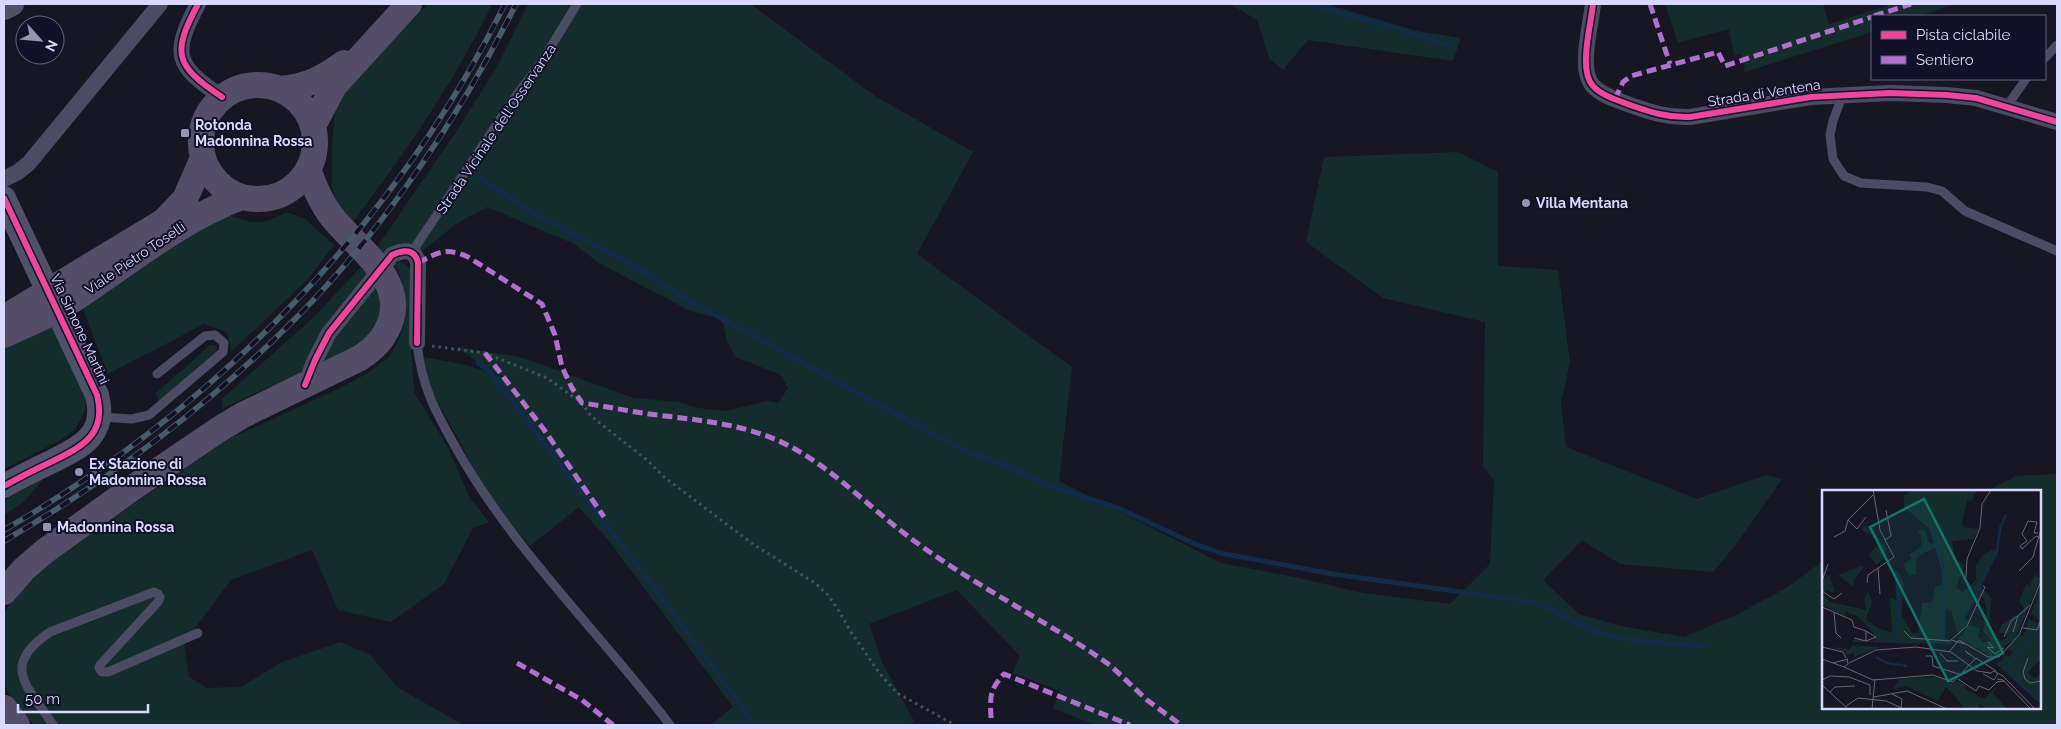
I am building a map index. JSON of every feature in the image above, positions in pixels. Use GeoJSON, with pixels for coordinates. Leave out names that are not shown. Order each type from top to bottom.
{"type":"FeatureCollection","features":[{"type":"Feature","properties":{"kind":"main road","name":"Viale Pietro Toselli"},"geometry":{"type":"LineString","coordinates":[[313,126],[334,86],[408,4]]}},
{"type":"Feature","properties":{"kind":"main road","name":"Viale Pietro Toselli"},"geometry":{"type":"LineString","coordinates":[[280,89],[306,85],[320,79],[371,44]]}},
{"type":"Feature","properties":{"kind":"main road","name":"Viale Pietro Toselli"},"geometry":{"type":"LineString","coordinates":[[253,84],[280,89],[289,93],[302,105],[313,126],[315,143],[308,169],[297,184],[283,195],[261,201],[241,197],[220,184],[203,158],[202,146],[205,123],[209,112],[222,97],[236,89],[253,84]]}},
{"type":"Feature","properties":{"kind":"main road","name":"Viale Pietro Toselli"},"geometry":{"type":"LineString","coordinates":[[4,318],[164,221],[185,199],[203,158]]}},
{"type":"Feature","properties":{"kind":"main road"},"geometry":{"type":"LineString","coordinates":[[4,592],[24,569],[45,551],[193,446],[243,415],[360,358],[373,349],[386,332],[393,313],[393,297],[385,276],[331,216],[318,194],[308,169]]}},
{"type":"Feature","properties":{"kind":"main road"},"geometry":{"type":"LineString","coordinates":[[283,195],[308,204],[331,216]]}},
{"type":"Feature","properties":{"kind":"main road","name":"Viale Pietro Toselli"},"geometry":{"type":"LineString","coordinates":[[4,335],[59,308],[191,220],[241,197]]}},
{"type":"Feature","properties":{"kind":"main road"},"geometry":{"type":"LineString","coordinates":[[4,708],[17,725]]}},
{"type":"Feature","properties":{"kind":"street"},"geometry":{"type":"LineString","coordinates":[[4,8],[12,4]]}},
{"type":"Feature","properties":{"kind":"street"},"geometry":{"type":"LineString","coordinates":[[4,179],[18,172],[29,163],[160,4]]}},
{"type":"Feature","properties":{"kind":"street"},"geometry":{"type":"LineString","coordinates":[[198,4],[183,33],[181,54],[189,70],[203,84],[222,97]]}},
{"type":"Feature","properties":{"kind":"street","name":"Strada di Ventena"},"geometry":{"type":"LineString","coordinates":[[1593,4],[1586,59],[1589,80],[1597,90],[1656,114],[1680,118],[1812,97],[1890,93],[1976,98],[2057,122]]}},
{"type":"Feature","properties":{"kind":"street","name":"Via Simone Martini"},"geometry":{"type":"LineString","coordinates":[[4,198],[98,406]]}},
{"type":"Feature","properties":{"kind":"street"},"geometry":{"type":"LineString","coordinates":[[305,385],[314,360],[329,333],[392,255],[400,252],[412,252],[415,254],[418,263],[417,342]]}},
{"type":"Feature","properties":{"kind":"street"},"geometry":{"type":"LineString","coordinates":[[4,486],[82,445],[94,431],[98,406]]}},
{"type":"Feature","properties":{"kind":"lane","name":"Strada Vicinale dell'Osservanza"},"geometry":{"type":"LineString","coordinates":[[412,252],[513,100],[545,56],[578,4]]}},
{"type":"Feature","properties":{"kind":"lane"},"geometry":{"type":"LineString","coordinates":[[2046,57],[2057,45]]}},
{"type":"Feature","properties":{"kind":"lane"},"geometry":{"type":"LineString","coordinates":[[2007,106],[2025,80]]}},
{"type":"Feature","properties":{"kind":"lane"},"geometry":{"type":"LineString","coordinates":[[1842,96],[1830,135],[1833,159],[1844,176],[1862,183],[1927,187],[1942,192],[1965,210],[2057,251]]}},
{"type":"Feature","properties":{"kind":"lane"},"geometry":{"type":"LineString","coordinates":[[98,406],[132,419],[148,415],[223,352],[224,343],[215,335],[205,336],[157,374]]}},
{"type":"Feature","properties":{"kind":"lane"},"geometry":{"type":"LineString","coordinates":[[417,342],[423,379],[429,397],[481,492],[547,579],[610,650],[670,725]]}},
{"type":"Feature","properties":{"kind":"lane"},"geometry":{"type":"LineString","coordinates":[[53,725],[24,683],[19,672],[19,661],[34,642],[50,632],[154,592],[160,597],[158,602],[100,665],[99,668],[102,672],[108,672],[198,633]]}},
{"type":"Feature","properties":{"kind":"path"},"geometry":{"type":"LineString","coordinates":[[417,342],[454,350],[485,353],[547,378],[582,403],[591,416],[648,460],[664,477],[752,544],[815,583],[840,610],[851,632],[880,674],[897,693],[955,725]]}},
{"type":"Feature","properties":{"kind":"green space"},"geometry":{"type":"Polygon","coordinates":[[[428,4],[492,4],[462,62],[428,117],[353,222],[339,207],[332,189],[332,143],[336,104],[355,80],[428,4]]]}},
{"type":"Feature","properties":{"kind":"green space"},"geometry":{"type":"Polygon","coordinates":[[[528,4],[751,4],[875,96],[973,152],[917,254],[1072,367],[1059,481],[1221,563],[1363,593],[1450,604],[1490,564],[1494,480],[1483,467],[1485,322],[1383,298],[1306,242],[1324,157],[1459,152],[1498,172],[1498,266],[1558,270],[1570,362],[1561,403],[1566,447],[1697,499],[1766,475],[1782,479],[1738,542],[1713,572],[1620,564],[1582,540],[1543,580],[1579,614],[1621,626],[1684,637],[1738,614],[1786,588],[1822,562],[1822,709],[2041,709],[2041,490],[1989,490],[2016,476],[2057,474],[2057,725],[1094,725],[1053,708],[1060,691],[1013,673],[1020,656],[957,590],[869,624],[882,662],[914,721],[909,725],[711,725],[733,707],[609,541],[579,507],[530,546],[483,490],[459,440],[429,387],[424,357],[466,365],[517,382],[487,369],[457,347],[520,357],[634,398],[679,402],[698,408],[726,411],[767,401],[778,403],[788,388],[781,375],[736,357],[727,341],[722,319],[690,311],[599,263],[574,244],[487,207],[456,224],[424,250],[402,246],[386,255],[377,247],[456,132],[497,67],[528,4]]]}},
{"type":"Feature","properties":{"kind":"green space"},"geometry":{"type":"Polygon","coordinates":[[[1230,4],[1326,4],[1417,31],[1461,38],[1453,61],[1308,40],[1283,70],[1269,58],[1257,20],[1230,4]]]}},
{"type":"Feature","properties":{"kind":"green space"},"geometry":{"type":"Polygon","coordinates":[[[1665,4],[1823,4],[1829,24],[1892,4],[1955,4],[1923,15],[1871,15],[1871,32],[1745,72],[1741,54],[1734,56],[1729,29],[1678,43],[1665,4]]]}},
{"type":"Feature","properties":{"kind":"green space"},"geometry":{"type":"Polygon","coordinates":[[[287,212],[305,219],[334,245],[307,280],[232,351],[227,332],[204,324],[108,374],[82,307],[215,217],[229,216],[248,221],[263,222],[287,212]]]}},
{"type":"Feature","properties":{"kind":"green space"},"geometry":{"type":"Polygon","coordinates":[[[400,262],[410,269],[411,348],[414,392],[447,446],[470,498],[489,522],[473,528],[444,584],[391,622],[338,610],[312,550],[231,580],[184,643],[189,677],[207,688],[241,687],[282,662],[341,642],[370,655],[398,688],[464,725],[34,725],[12,699],[4,685],[4,613],[14,598],[26,584],[54,559],[223,442],[338,389],[368,373],[389,357],[400,337],[405,319],[405,294],[398,270],[394,264],[400,262]]]}},
{"type":"Feature","properties":{"kind":"green space"},"geometry":{"type":"Polygon","coordinates":[[[360,268],[371,275],[305,371],[298,377],[267,388],[222,409],[222,399],[315,316],[360,268]]]}},
{"type":"Feature","properties":{"kind":"green space"},"geometry":{"type":"Polygon","coordinates":[[[377,283],[384,298],[373,336],[328,365],[319,360],[329,343],[377,283]]]}},
{"type":"Feature","properties":{"kind":"green space"},"geometry":{"type":"Polygon","coordinates":[[[53,324],[87,395],[85,410],[73,431],[59,441],[4,469],[4,347],[53,324]]]}},
{"type":"Feature","properties":{"kind":"green space"},"geometry":{"type":"Polygon","coordinates":[[[210,345],[217,347],[216,351],[159,401],[155,394],[210,345]]]}},
{"type":"Feature","properties":{"kind":"green space"},"geometry":{"type":"Polygon","coordinates":[[[46,476],[25,501],[4,515],[4,501],[46,476]]]}},
{"type":"Feature","properties":{"kind":"waterway"},"geometry":{"type":"LineString","coordinates":[[1306,4],[1386,25],[1450,46]]}},
{"type":"Feature","properties":{"kind":"waterway"},"geometry":{"type":"LineString","coordinates":[[478,177],[535,214],[635,266],[681,296],[936,436],[971,453],[990,459],[1056,488],[1118,508],[1195,544],[1220,553],[1333,574],[1533,602],[1591,630],[1623,639],[1706,646]]}},
{"type":"Feature","properties":{"kind":"waterway"},"geometry":{"type":"LineString","coordinates":[[478,363],[490,372],[659,594],[755,725]]}},
{"type":"Feature","properties":{"kind":"railway"},"geometry":{"type":"LineString","coordinates":[[4,530],[82,481],[156,427],[227,368],[293,304],[354,235],[411,162],[461,85],[505,4]]}},
{"type":"Feature","properties":{"kind":"railway"},"geometry":{"type":"LineString","coordinates":[[4,541],[121,466],[195,410],[298,316],[361,246],[419,168],[471,86],[516,4]]}},
{"type":"Feature","properties":{"kind":"marked path"},"geometry":{"type":"LineString","coordinates":[[1650,4],[1670,64]]}},
{"type":"Feature","properties":{"kind":"marked path"},"geometry":{"type":"LineString","coordinates":[[1877,15],[1911,4]]}},
{"type":"Feature","properties":{"kind":"marked path"},"geometry":{"type":"LineString","coordinates":[[1615,99],[1623,82],[1631,76],[1718,52],[1725,66],[1871,17]]}},
{"type":"Feature","properties":{"kind":"marked path"},"geometry":{"type":"LineString","coordinates":[[418,263],[442,252],[460,254],[468,257],[542,304],[555,335],[562,367],[582,403],[736,427],[764,435],[804,454],[840,480],[931,553],[1111,666],[1147,700],[1181,725]]}},
{"type":"Feature","properties":{"kind":"marked path"},"geometry":{"type":"LineString","coordinates":[[485,353],[545,431],[604,517]]}},
{"type":"Feature","properties":{"kind":"marked path"},"geometry":{"type":"LineString","coordinates":[[517,663],[582,700],[613,725]]}},
{"type":"Feature","properties":{"kind":"marked path"},"geometry":{"type":"LineString","coordinates":[[991,718],[990,705],[993,690],[1004,674],[1130,725]]}},
{"type":"Feature","properties":{"kind":"cycle path"},"geometry":{"type":"LineString","coordinates":[[198,4],[184,35],[182,57],[194,76],[222,97]]}},
{"type":"Feature","properties":{"kind":"cycle path"},"geometry":{"type":"LineString","coordinates":[[1593,4],[1586,59],[1586,69],[1593,86],[1605,95],[1659,114],[1674,117],[1690,117],[1811,97],[1890,93],[1976,98],[2057,122]]}},
{"type":"Feature","properties":{"kind":"cycle path"},"geometry":{"type":"LineString","coordinates":[[4,198],[97,395],[99,408],[99,420],[90,437],[83,444],[4,486]]}},
{"type":"Feature","properties":{"kind":"cycle path"},"geometry":{"type":"LineString","coordinates":[[305,385],[329,333],[392,255],[404,251],[414,255],[418,263],[417,343]]}},
{"type":"Feature","properties":{"kind":"place","name":"Rotonda Madonnina Rossa"},"geometry":{"type":"Point","coordinates":[185,133]}},
{"type":"Feature","properties":{"kind":"place","name":"Villa Mentana"},"geometry":{"type":"Point","coordinates":[1526,203]}},
{"type":"Feature","properties":{"kind":"place","name":"Ex Stazione di Madonnina Rossa"},"geometry":{"type":"Point","coordinates":[79,472]}},
{"type":"Feature","properties":{"kind":"place","name":"Madonnina Rossa"},"geometry":{"type":"Point","coordinates":[47,527]}}]}
